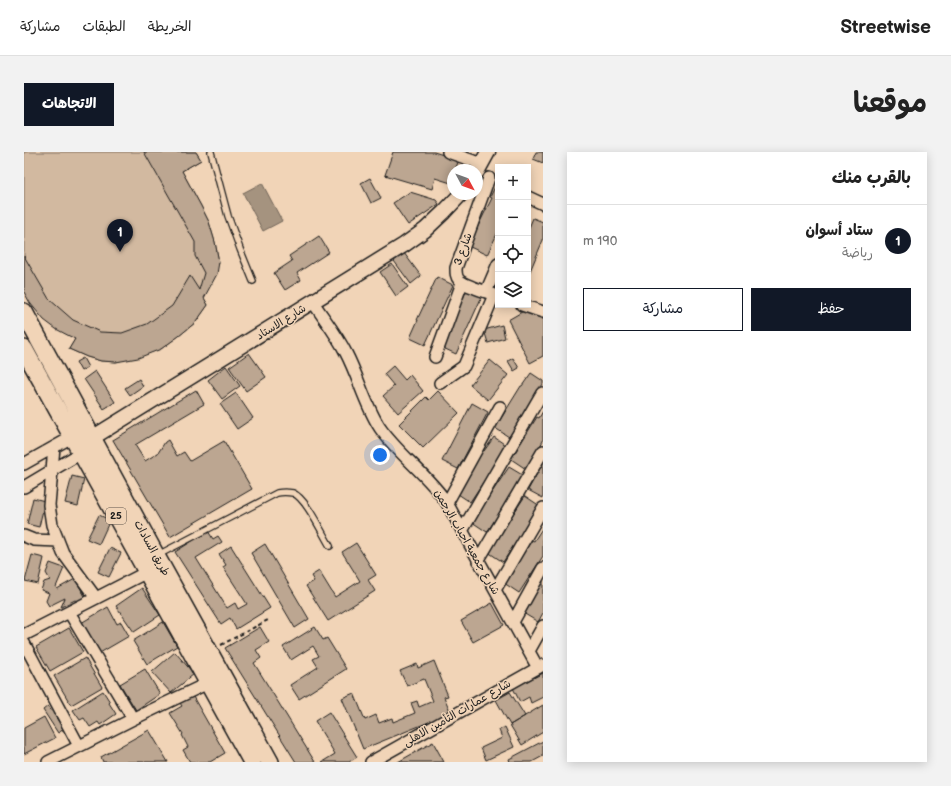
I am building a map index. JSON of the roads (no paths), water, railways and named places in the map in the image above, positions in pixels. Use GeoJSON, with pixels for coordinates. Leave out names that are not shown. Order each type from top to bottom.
{"type":"FeatureCollection","features":[{"type":"Feature","properties":{"kind":"main road","name":"طريق السادات"},"geometry":{"type":"LineString","coordinates":[[24,312],[156,556],[270,762]]}},
{"type":"Feature","properties":{"kind":"main road","name":"طريق السادات"},"geometry":{"type":"LineString","coordinates":[[24,349],[252,762]]}},
{"type":"Feature","properties":{"kind":"street"},"geometry":{"type":"LineString","coordinates":[[448,152],[485,170]]}},
{"type":"Feature","properties":{"kind":"street","name":"شارع 3"},"geometry":{"type":"LineString","coordinates":[[485,170],[456,268],[457,276],[462,283],[493,294]]}},
{"type":"Feature","properties":{"kind":"street"},"geometry":{"type":"LineString","coordinates":[[531,198],[543,204]]}},
{"type":"Feature","properties":{"kind":"street","name":"شارع الاستاد"},"geometry":{"type":"LineString","coordinates":[[92,438],[404,245],[425,230],[455,200]]}},
{"type":"Feature","properties":{"kind":"street"},"geometry":{"type":"LineString","coordinates":[[440,383],[464,366],[493,294],[497,272]]}},
{"type":"Feature","properties":{"kind":"street"},"geometry":{"type":"LineString","coordinates":[[435,358],[462,283]]}},
{"type":"Feature","properties":{"kind":"street","name":"شارع جمعية احباب الرحمن"},"geometry":{"type":"LineString","coordinates":[[313,302],[346,352],[368,407],[381,429],[435,486],[447,503],[528,651],[540,666]]}},
{"type":"Feature","properties":{"kind":"street"},"geometry":{"type":"LineString","coordinates":[[531,308],[543,312]]}},
{"type":"Feature","properties":{"kind":"street"},"geometry":{"type":"LineString","coordinates":[[462,531],[542,393]]}},
{"type":"Feature","properties":{"kind":"street"},"geometry":{"type":"LineString","coordinates":[[447,503],[500,407]]}},
{"type":"Feature","properties":{"kind":"street"},"geometry":{"type":"LineString","coordinates":[[24,464],[72,437]]}},
{"type":"Feature","properties":{"kind":"street"},"geometry":{"type":"LineString","coordinates":[[54,447],[49,505],[52,525],[63,552],[96,598]]}},
{"type":"Feature","properties":{"kind":"street"},"geometry":{"type":"LineString","coordinates":[[478,561],[543,451]]}},
{"type":"Feature","properties":{"kind":"street"},"geometry":{"type":"LineString","coordinates":[[24,487],[81,453]]}},
{"type":"Feature","properties":{"kind":"street"},"geometry":{"type":"LineString","coordinates":[[494,590],[543,508]]}},
{"type":"Feature","properties":{"kind":"street"},"geometry":{"type":"LineString","coordinates":[[24,536],[34,540],[58,541]]}},
{"type":"Feature","properties":{"kind":"street"},"geometry":{"type":"LineString","coordinates":[[513,622],[543,568]]}},
{"type":"Feature","properties":{"kind":"street"},"geometry":{"type":"LineString","coordinates":[[24,635],[147,572]]}},
{"type":"Feature","properties":{"kind":"street"},"geometry":{"type":"LineString","coordinates":[[69,612],[133,719]]}},
{"type":"Feature","properties":{"kind":"street"},"geometry":{"type":"LineString","coordinates":[[528,651],[543,626]]}},
{"type":"Feature","properties":{"kind":"street"},"geometry":{"type":"LineString","coordinates":[[24,643],[79,746]]}},
{"type":"Feature","properties":{"kind":"street","name":"شارع عمارات التأمين الاهلى"},"geometry":{"type":"LineString","coordinates":[[371,762],[540,666]]}},
{"type":"Feature","properties":{"kind":"street"},"geometry":{"type":"LineString","coordinates":[[48,762],[208,683]]}},
{"type":"Feature","properties":{"kind":"lane"},"geometry":{"type":"LineString","coordinates":[[211,152],[228,216],[253,281]]}},
{"type":"Feature","properties":{"kind":"lane"},"geometry":{"type":"LineString","coordinates":[[156,556],[277,493],[286,492],[301,498],[330,546]]}},
{"type":"Feature","properties":{"kind":"place","name":"ستاد أسوان"},"geometry":{"type":"Point","coordinates":[120,252]}}]}
